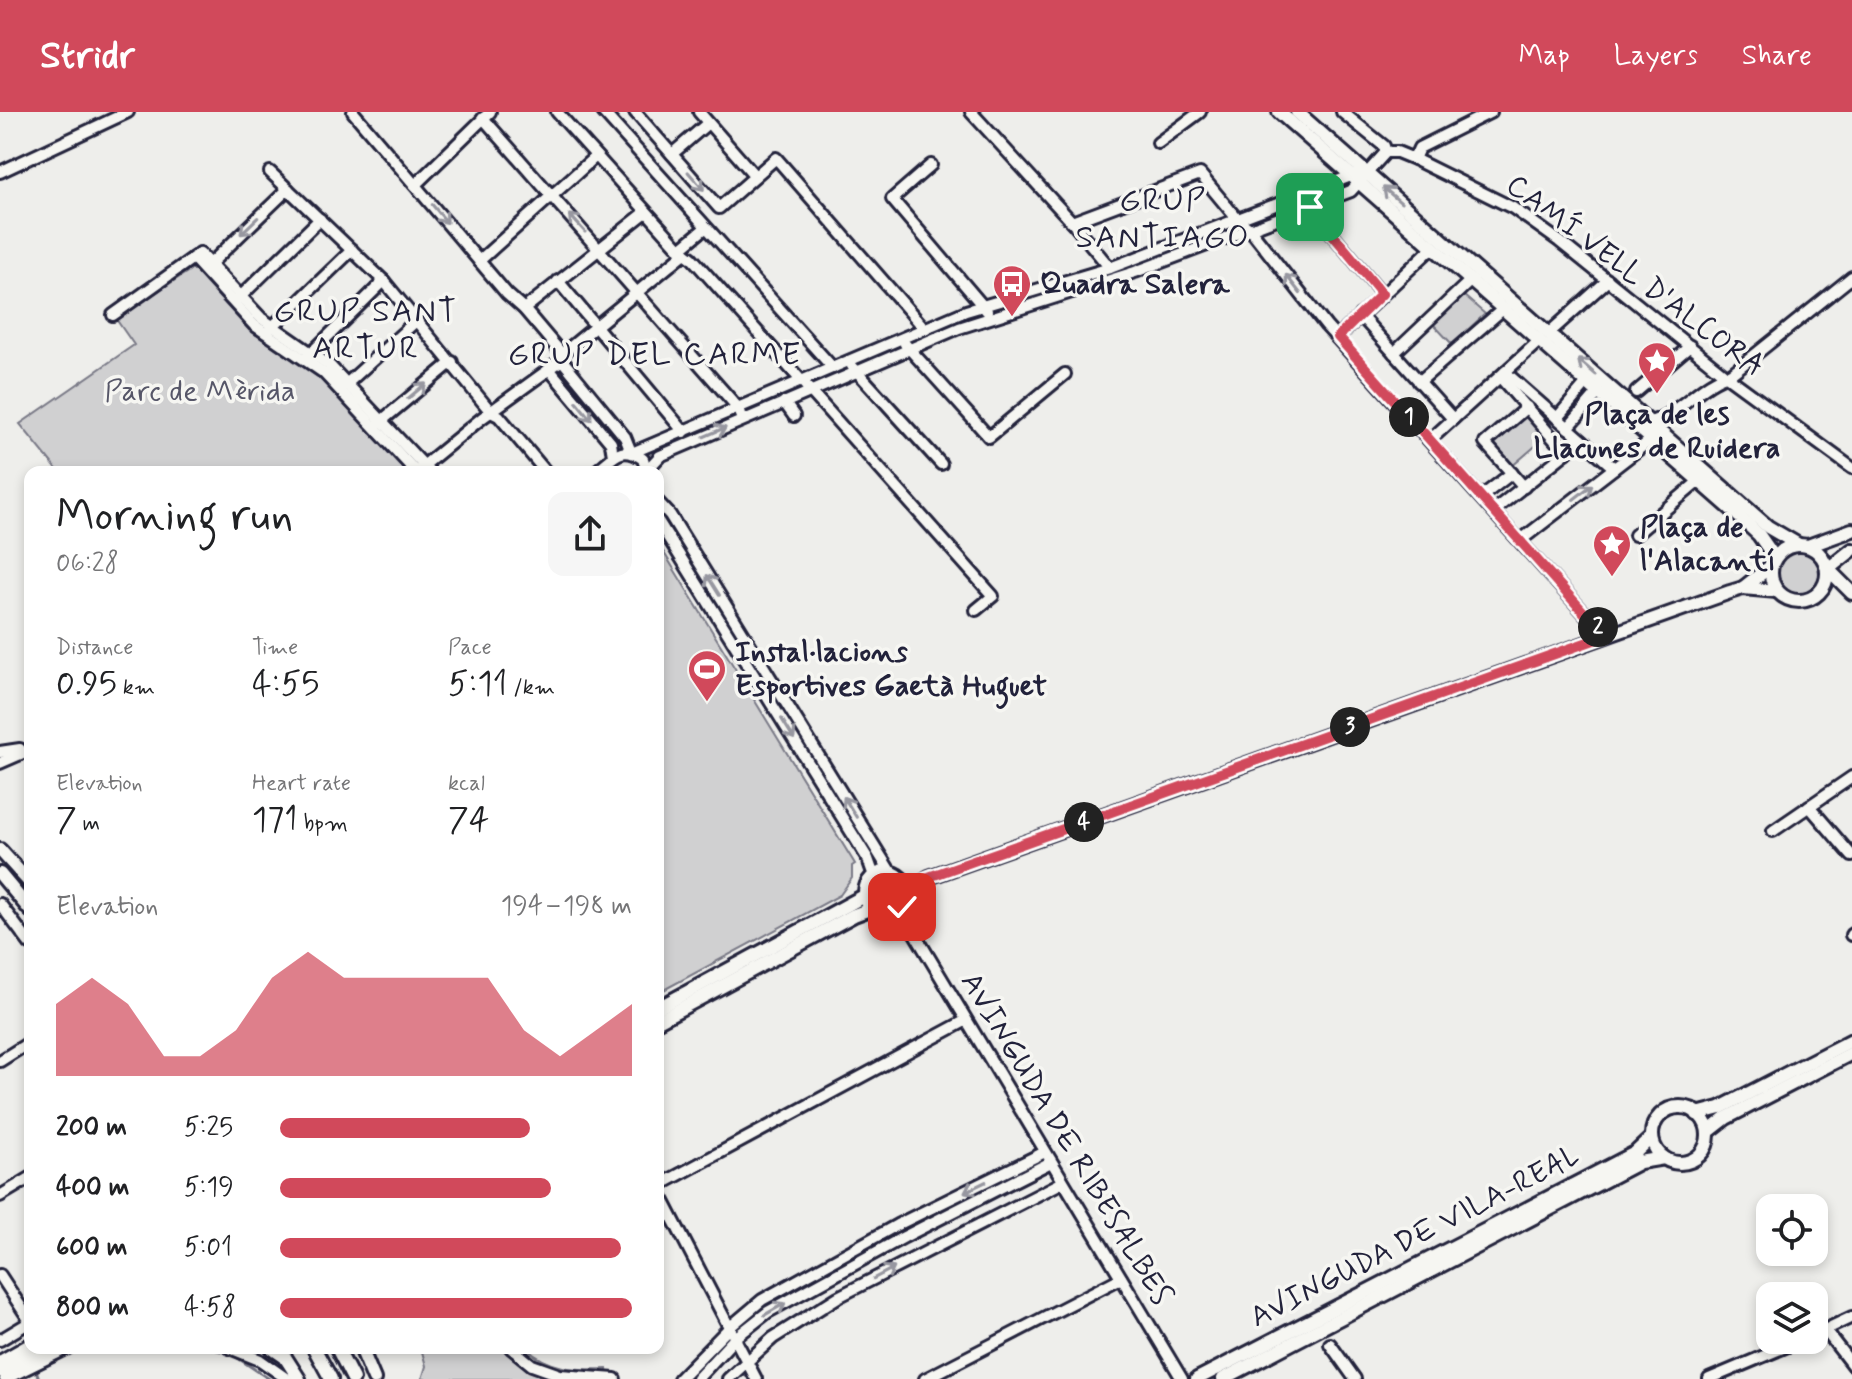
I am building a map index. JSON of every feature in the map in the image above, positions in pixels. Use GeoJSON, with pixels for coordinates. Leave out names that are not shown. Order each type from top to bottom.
{"type":"FeatureCollection","features":[{"type":"Feature","properties":{"kind":"main road"},"geometry":{"type":"LineString","coordinates":[[1279,112],[1544,337],[1650,422],[1656,435],[1699,481],[1759,535],[1773,562],[1771,579],[1777,591]]}},
{"type":"Feature","properties":{"kind":"main road"},"geometry":{"type":"LineString","coordinates":[[1297,112],[1358,176],[1433,247],[1503,309],[1544,337],[1598,393],[1656,435],[1768,527],[1821,555],[1828,569],[1852,594]]}},
{"type":"Feature","properties":{"kind":"main road"},"geometry":{"type":"LineString","coordinates":[[900,881],[898,910],[881,915],[870,909],[864,896],[866,884],[874,876],[900,881],[923,879],[1743,588],[1784,548],[1852,530]]}},
{"type":"Feature","properties":{"kind":"main road"},"geometry":{"type":"LineString","coordinates":[[1743,588],[1777,591],[1793,601],[1813,598],[1822,591],[1828,569],[1852,550]]}},
{"type":"Feature","properties":{"kind":"main road"},"geometry":{"type":"LineString","coordinates":[[1822,591],[1837,590],[1852,594]]}},
{"type":"Feature","properties":{"kind":"main road"},"geometry":{"type":"LineString","coordinates":[[0,850],[24,876]]}},
{"type":"Feature","properties":{"kind":"main road"},"geometry":{"type":"LineString","coordinates":[[0,874],[24,903]]}},
{"type":"Feature","properties":{"kind":"main road"},"geometry":{"type":"LineString","coordinates":[[664,1005],[864,896]]}},
{"type":"Feature","properties":{"kind":"main road"},"geometry":{"type":"LineString","coordinates":[[664,1018],[870,909]]}},
{"type":"Feature","properties":{"kind":"main road"},"geometry":{"type":"LineString","coordinates":[[1852,1040],[1720,1108],[1697,1114],[1681,1108],[1664,1112],[1655,1124],[1654,1145],[1664,1158],[1679,1163],[1695,1158],[1705,1147],[1708,1132],[1726,1118],[1852,1053]]}},
{"type":"Feature","properties":{"kind":"main road"},"geometry":{"type":"LineString","coordinates":[[1697,1114],[1708,1132]]}},
{"type":"Feature","properties":{"kind":"main road","name":"AVINGUDA DE VILA-REAL"},"geometry":{"type":"LineString","coordinates":[[1197,1379],[1635,1153],[1652,1137]]}},
{"type":"Feature","properties":{"kind":"main road","name":"AVINGUDA DE VILA-REAL"},"geometry":{"type":"LineString","coordinates":[[1223,1379],[1640,1162],[1664,1158]]}},
{"type":"Feature","properties":{"kind":"main road"},"geometry":{"type":"LineString","coordinates":[[0,1362],[24,1348]]}},
{"type":"Feature","properties":{"kind":"main road"},"geometry":{"type":"LineString","coordinates":[[0,1371],[35,1354]]}},
{"type":"Feature","properties":{"kind":"main road"},"geometry":{"type":"LineString","coordinates":[[281,1354],[299,1379]]}},
{"type":"Feature","properties":{"kind":"main road"},"geometry":{"type":"LineString","coordinates":[[317,1354],[331,1379]]}},
{"type":"Feature","properties":{"kind":"main road"},"geometry":{"type":"LineString","coordinates":[[340,1354],[353,1379]]}},
{"type":"Feature","properties":{"kind":"main road"},"geometry":{"type":"LineString","coordinates":[[365,1354],[374,1379]]}},
{"type":"Feature","properties":{"kind":"street"},"geometry":{"type":"LineString","coordinates":[[0,172],[128,112]]}},
{"type":"Feature","properties":{"kind":"street"},"geometry":{"type":"LineString","coordinates":[[353,112],[479,261],[524,309],[646,466]]}},
{"type":"Feature","properties":{"kind":"street"},"geometry":{"type":"LineString","coordinates":[[557,112],[646,212],[692,258],[993,596],[976,610]]}},
{"type":"Feature","properties":{"kind":"street"},"geometry":{"type":"LineString","coordinates":[[603,112],[833,368]]}},
{"type":"Feature","properties":{"kind":"street"},"geometry":{"type":"LineString","coordinates":[[635,112],[719,208],[776,158],[925,329]]}},
{"type":"Feature","properties":{"kind":"street"},"geometry":{"type":"LineString","coordinates":[[699,112],[755,176]]}},
{"type":"Feature","properties":{"kind":"street"},"geometry":{"type":"LineString","coordinates":[[971,112],[1110,268]]}},
{"type":"Feature","properties":{"kind":"street"},"geometry":{"type":"LineString","coordinates":[[1158,143],[1200,112]]}},
{"type":"Feature","properties":{"kind":"street","name":"CAMÍ VELL D'ALCORA"},"geometry":{"type":"LineString","coordinates":[[1342,112],[1384,146],[1386,152],[1397,152],[1414,159],[1513,208],[1725,375],[1852,468]]}},
{"type":"Feature","properties":{"kind":"street"},"geometry":{"type":"LineString","coordinates":[[1414,159],[1419,148],[1491,112]]}},
{"type":"Feature","properties":{"kind":"street"},"geometry":{"type":"LineString","coordinates":[[415,185],[486,115],[739,409],[742,420]]}},
{"type":"Feature","properties":{"kind":"street"},"geometry":{"type":"LineString","coordinates":[[672,154],[708,123]]}},
{"type":"Feature","properties":{"kind":"street"},"geometry":{"type":"LineString","coordinates":[[609,464],[622,452],[633,452],[739,409],[805,387],[901,339],[966,311],[1110,268],[1358,176],[1386,152]]}},
{"type":"Feature","properties":{"kind":"street"},"geometry":{"type":"LineString","coordinates":[[479,261],[596,156]]}},
{"type":"Feature","properties":{"kind":"street"},"geometry":{"type":"LineString","coordinates":[[931,165],[892,199],[985,305],[990,318]]}},
{"type":"Feature","properties":{"kind":"street"},"geometry":{"type":"LineString","coordinates":[[270,172],[384,281],[491,412],[499,416],[541,466]]}},
{"type":"Feature","properties":{"kind":"street"},"geometry":{"type":"LineString","coordinates":[[1072,222],[1200,174],[1238,220],[1250,229],[1326,326],[1605,636]]}},
{"type":"Feature","properties":{"kind":"street"},"geometry":{"type":"LineString","coordinates":[[651,466],[660,456],[784,402],[833,368],[852,366],[909,349],[971,324],[1121,276],[1250,229],[1351,191],[1358,176]]}},
{"type":"Feature","properties":{"kind":"street"},"geometry":{"type":"LineString","coordinates":[[207,267],[288,189]]}},
{"type":"Feature","properties":{"kind":"street"},"geometry":{"type":"LineString","coordinates":[[1310,207],[1382,294]]}},
{"type":"Feature","properties":{"kind":"street"},"geometry":{"type":"LineString","coordinates":[[524,309],[646,212]]}},
{"type":"Feature","properties":{"kind":"street"},"geometry":{"type":"LineString","coordinates":[[238,300],[320,219]]}},
{"type":"Feature","properties":{"kind":"street"},"geometry":{"type":"LineString","coordinates":[[428,466],[491,412],[549,369],[638,292],[704,229]]}},
{"type":"Feature","properties":{"kind":"street"},"geometry":{"type":"LineString","coordinates":[[1338,337],[1433,247]]}},
{"type":"Feature","properties":{"kind":"street"},"geometry":{"type":"LineString","coordinates":[[270,329],[352,250]]}},
{"type":"Feature","properties":{"kind":"street"},"geometry":{"type":"LineString","coordinates":[[113,315],[197,256],[238,300],[254,325],[270,329],[308,356],[343,387],[419,466]]}},
{"type":"Feature","properties":{"kind":"street"},"geometry":{"type":"LineString","coordinates":[[1650,422],[1665,418],[1719,377],[1731,374],[1852,277]]}},
{"type":"Feature","properties":{"kind":"street"},"geometry":{"type":"LineString","coordinates":[[1430,440],[1608,280]]}},
{"type":"Feature","properties":{"kind":"street"},"geometry":{"type":"LineString","coordinates":[[308,356],[384,281]]}},
{"type":"Feature","properties":{"kind":"street"},"geometry":{"type":"LineString","coordinates":[[558,281],[684,432]]}},
{"type":"Feature","properties":{"kind":"street"},"geometry":{"type":"LineString","coordinates":[[1394,353],[1470,281]]}},
{"type":"Feature","properties":{"kind":"street"},"geometry":{"type":"LineString","coordinates":[[1419,382],[1503,309]]}},
{"type":"Feature","properties":{"kind":"street"},"geometry":{"type":"LineString","coordinates":[[966,311],[971,324]]}},
{"type":"Feature","properties":{"kind":"street"},"geometry":{"type":"LineString","coordinates":[[1360,315],[1453,419]]}},
{"type":"Feature","properties":{"kind":"street"},"geometry":{"type":"LineString","coordinates":[[343,387],[417,320]]}},
{"type":"Feature","properties":{"kind":"street"},"geometry":{"type":"LineString","coordinates":[[901,339],[989,437],[1065,374]]}},
{"type":"Feature","properties":{"kind":"street"},"geometry":{"type":"LineString","coordinates":[[1636,392],[1690,346]]}},
{"type":"Feature","properties":{"kind":"street"},"geometry":{"type":"LineString","coordinates":[[378,424],[452,362]]}},
{"type":"Feature","properties":{"kind":"street"},"geometry":{"type":"LineString","coordinates":[[852,366],[941,464]]}},
{"type":"Feature","properties":{"kind":"street"},"geometry":{"type":"LineString","coordinates":[[549,369],[611,443],[609,464]]}},
{"type":"Feature","properties":{"kind":"street"},"geometry":{"type":"LineString","coordinates":[[1503,374],[1566,453]]}},
{"type":"Feature","properties":{"kind":"street"},"geometry":{"type":"LineString","coordinates":[[1503,374],[1614,468]]}},
{"type":"Feature","properties":{"kind":"street"},"geometry":{"type":"LineString","coordinates":[[1557,418],[1587,383]]}},
{"type":"Feature","properties":{"kind":"street"},"geometry":{"type":"LineString","coordinates":[[1568,428],[1598,393]]}},
{"type":"Feature","properties":{"kind":"street"},"geometry":{"type":"LineString","coordinates":[[784,402],[794,416]]}},
{"type":"Feature","properties":{"kind":"street"},"geometry":{"type":"LineString","coordinates":[[1524,487],[1485,443],[1527,407]]}},
{"type":"Feature","properties":{"kind":"street"},"geometry":{"type":"LineString","coordinates":[[1521,540],[1656,435],[1665,418]]}},
{"type":"Feature","properties":{"kind":"street"},"geometry":{"type":"LineString","coordinates":[[1493,511],[1582,440]]}},
{"type":"Feature","properties":{"kind":"street"},"geometry":{"type":"LineString","coordinates":[[1481,497],[1512,473]]}},
{"type":"Feature","properties":{"kind":"street"},"geometry":{"type":"LineString","coordinates":[[1635,535],[1699,481]]}},
{"type":"Feature","properties":{"kind":"street"},"geometry":{"type":"LineString","coordinates":[[664,508],[900,881]]}},
{"type":"Feature","properties":{"kind":"street"},"geometry":{"type":"LineString","coordinates":[[664,531],[862,849],[874,876]]}},
{"type":"Feature","properties":{"kind":"street"},"geometry":{"type":"LineString","coordinates":[[0,752],[24,750]]}},
{"type":"Feature","properties":{"kind":"street"},"geometry":{"type":"LineString","coordinates":[[0,763],[24,752]]}},
{"type":"Feature","properties":{"kind":"street"},"geometry":{"type":"LineString","coordinates":[[1773,831],[1852,777]]}},
{"type":"Feature","properties":{"kind":"street"},"geometry":{"type":"LineString","coordinates":[[1809,806],[1852,856]]}},
{"type":"Feature","properties":{"kind":"street"},"geometry":{"type":"LineString","coordinates":[[1,907],[24,936]]}},
{"type":"Feature","properties":{"kind":"street","name":"AVINGUDA DE RIBESALBES"},"geometry":{"type":"LineString","coordinates":[[898,910],[1182,1379]]}},
{"type":"Feature","properties":{"kind":"street"},"geometry":{"type":"LineString","coordinates":[[664,1185],[965,1021]]}},
{"type":"Feature","properties":{"kind":"street"},"geometry":{"type":"LineString","coordinates":[[0,1061],[24,1046]]}},
{"type":"Feature","properties":{"kind":"street"},"geometry":{"type":"LineString","coordinates":[[679,1379],[730,1327],[762,1300],[828,1262],[1048,1157]]}},
{"type":"Feature","properties":{"kind":"street"},"geometry":{"type":"LineString","coordinates":[[697,1379],[735,1338],[768,1312],[1048,1157]]}},
{"type":"Feature","properties":{"kind":"street"},"geometry":{"type":"LineString","coordinates":[[0,1196],[24,1182]]}},
{"type":"Feature","properties":{"kind":"street"},"geometry":{"type":"LineString","coordinates":[[728,1379],[773,1338],[838,1297],[1063,1182]]}},
{"type":"Feature","properties":{"kind":"street"},"geometry":{"type":"LineString","coordinates":[[664,1200],[756,1379]]}},
{"type":"Feature","properties":{"kind":"street"},"geometry":{"type":"LineString","coordinates":[[0,1275],[24,1312]]}},
{"type":"Feature","properties":{"kind":"street"},"geometry":{"type":"LineString","coordinates":[[925,1379],[1121,1278]]}},
{"type":"Feature","properties":{"kind":"street"},"geometry":{"type":"LineString","coordinates":[[1828,1328],[1852,1317]]}},
{"type":"Feature","properties":{"kind":"street"},"geometry":{"type":"LineString","coordinates":[[0,1340],[24,1325]]}},
{"type":"Feature","properties":{"kind":"street"},"geometry":{"type":"LineString","coordinates":[[1828,1341],[1852,1365]]}},
{"type":"Feature","properties":{"kind":"street"},"geometry":{"type":"LineString","coordinates":[[1330,1344],[1355,1379]]}},
{"type":"Feature","properties":{"kind":"street"},"geometry":{"type":"LineString","coordinates":[[5,1379],[56,1354]]}},
{"type":"Feature","properties":{"kind":"street"},"geometry":{"type":"LineString","coordinates":[[245,1354],[260,1360],[287,1379]]}},
{"type":"Feature","properties":{"kind":"street"},"geometry":{"type":"LineString","coordinates":[[518,1354],[532,1365],[560,1375],[615,1379]]}},
{"type":"Feature","properties":{"kind":"street"},"geometry":{"type":"LineString","coordinates":[[1709,1379],[1769,1354]]}},
{"type":"Feature","properties":{"kind":"green space","name":"Parc de Mèrida"},"geometry":{"type":"Polygon","coordinates":[[[198,265],[325,378],[404,466],[54,466],[20,424],[134,345],[116,319],[198,265]]]}},
{"type":"Feature","properties":{"kind":"green space"},"geometry":{"type":"Polygon","coordinates":[[[1463,295],[1485,314],[1452,344],[1433,324],[1463,295]]]}},
{"type":"Feature","properties":{"kind":"green space"},"geometry":{"type":"Polygon","coordinates":[[[1528,413],[1547,436],[1511,467],[1491,444],[1528,413]]]}},
{"type":"Feature","properties":{"kind":"green space"},"geometry":{"type":"Polygon","coordinates":[[[1799,551],[1814,558],[1821,573],[1814,588],[1799,595],[1784,588],[1777,573],[1784,558],[1799,551]]]}},
{"type":"Feature","properties":{"kind":"green space","name":"Instal·lacions Esportives Gaetà Huguet"},"geometry":{"type":"Polygon","coordinates":[[[664,553],[855,864],[852,866],[852,878],[840,895],[664,990],[664,553]]]}},
{"type":"Feature","properties":{"kind":"green space"},"geometry":{"type":"Polygon","coordinates":[[[423,1354],[534,1354],[554,1365],[574,1369],[607,1369],[608,1379],[422,1379],[426,1366],[423,1354]]]}},
{"type":"Feature","properties":{"kind":"waterway"},"geometry":{"type":"LineString","coordinates":[[232,1354],[269,1379]]}},
{"type":"Feature","properties":{"kind":"waterway"},"geometry":{"type":"LineString","coordinates":[[39,1379],[36,1370],[64,1356]]}},
{"type":"Feature","properties":{"kind":"place","name":"Quadra Salera"},"geometry":{"type":"Point","coordinates":[1012,318]}},
{"type":"Feature","properties":{"kind":"place","name":"Plaça de les Llacunes de Ruidera"},"geometry":{"type":"Point","coordinates":[1657,395]}},
{"type":"Feature","properties":{"kind":"place","name":"Plaça de l'Alacantí"},"geometry":{"type":"Point","coordinates":[1612,578]}},
{"type":"Feature","properties":{"kind":"place","name":"Instal·lacions Esportives Gaetà Huguet"},"geometry":{"type":"Point","coordinates":[707,703]}},
{"type":"Feature","properties":{"kind":"district","name":"GRUP SANTIAGO"},"geometry":{"type":"Point","coordinates":[1163,220]}},
{"type":"Feature","properties":{"kind":"district","name":"GRUP SANT ARTUR"},"geometry":{"type":"Point","coordinates":[366,330]}},
{"type":"Feature","properties":{"kind":"district","name":"GRUP DEL CARME"},"geometry":{"type":"Point","coordinates":[655,355]}},
{"type":"Feature","properties":{"kind":"route"},"geometry":{"type":"LineString","coordinates":[[902,907],[907,892],[923,879],[1605,636],[1338,337],[1382,294],[1310,207]]}}]}
